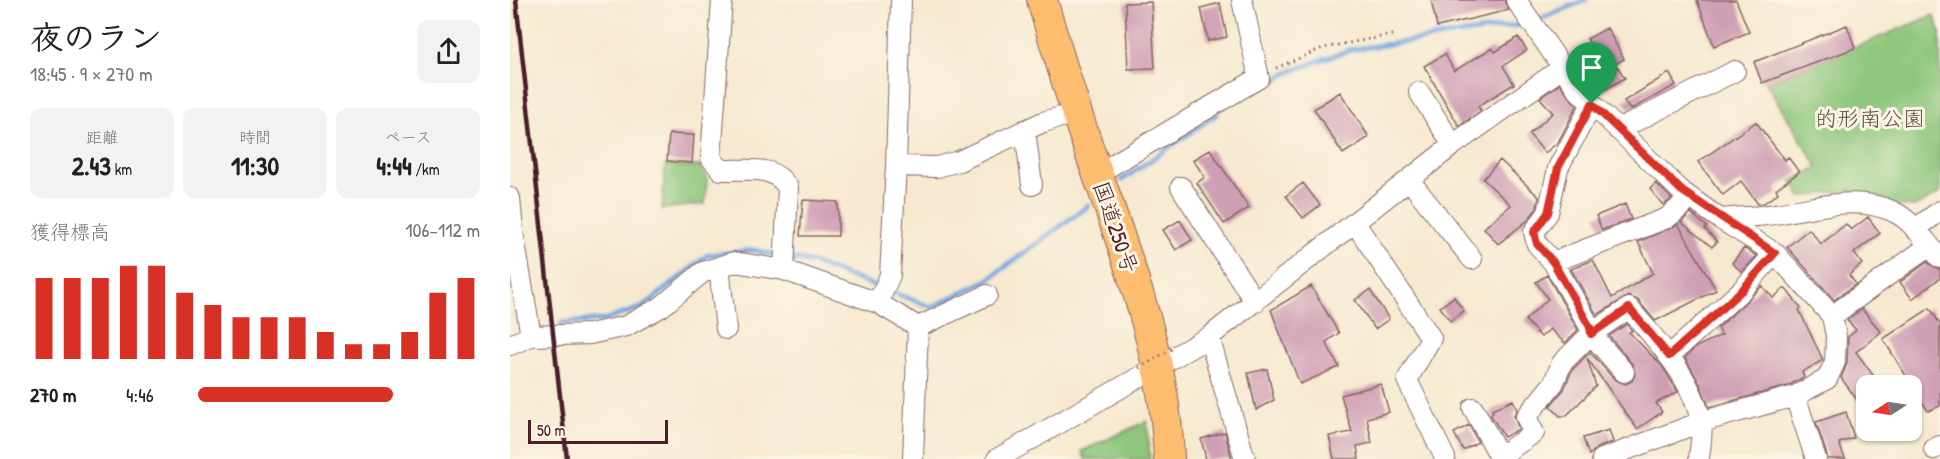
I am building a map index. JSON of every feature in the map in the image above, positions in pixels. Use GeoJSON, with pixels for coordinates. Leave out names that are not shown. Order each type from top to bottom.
{"type":"FeatureCollection","features":[{"type":"Feature","properties":{"kind":"highway","name":"国道250号"},"geometry":{"type":"LineString","coordinates":[[1042,0],[1076,113],[1148,321],[1167,413],[1169,459]]}},
{"type":"Feature","properties":{"kind":"street"},"geometry":{"type":"LineString","coordinates":[[722,0],[711,158],[721,170],[772,171],[782,179],[788,188],[784,261]]}},
{"type":"Feature","properties":{"kind":"street"},"geometry":{"type":"LineString","coordinates":[[882,294],[890,275],[901,0]]}},
{"type":"Feature","properties":{"kind":"street"},"geometry":{"type":"LineString","coordinates":[[1097,174],[1259,78],[1242,0]]}},
{"type":"Feature","properties":{"kind":"street"},"geometry":{"type":"LineString","coordinates":[[1520,6],[1562,68],[1592,104],[1691,198],[1775,253],[1832,316],[1836,336],[1835,363],[1827,379],[1795,396],[1701,422],[1602,459]]}},
{"type":"Feature","properties":{"kind":"street"},"geometry":{"type":"LineString","coordinates":[[997,459],[1156,361],[1209,338],[1453,145],[1562,68]]}},
{"type":"Feature","properties":{"kind":"street"},"geometry":{"type":"LineString","coordinates":[[1618,130],[1735,71]]}},
{"type":"Feature","properties":{"kind":"street"},"geometry":{"type":"LineString","coordinates":[[1419,92],[1453,145]]}},
{"type":"Feature","properties":{"kind":"street"},"geometry":{"type":"LineString","coordinates":[[1592,104],[1558,168],[1548,213],[1534,232],[1537,244],[1553,262],[1590,327],[1591,334],[1624,372]]}},
{"type":"Feature","properties":{"kind":"street"},"geometry":{"type":"LineString","coordinates":[[896,166],[937,167],[948,164],[996,146],[1025,130],[1076,113]]}},
{"type":"Feature","properties":{"kind":"street"},"geometry":{"type":"LineString","coordinates":[[1025,130],[1032,185]]}},
{"type":"Feature","properties":{"kind":"street"},"geometry":{"type":"LineString","coordinates":[[1410,181],[1472,259]]}},
{"type":"Feature","properties":{"kind":"street"},"geometry":{"type":"LineString","coordinates":[[1181,187],[1255,302]]}},
{"type":"Feature","properties":{"kind":"street"},"geometry":{"type":"LineString","coordinates":[[510,198],[514,264],[531,336]]}},
{"type":"Feature","properties":{"kind":"street"},"geometry":{"type":"LineString","coordinates":[[1553,262],[1667,218],[1691,198]]}},
{"type":"Feature","properties":{"kind":"street"},"geometry":{"type":"LineString","coordinates":[[1720,219],[1774,214],[1828,203],[1857,204],[1898,214],[1916,229],[1934,252],[1832,316]]}},
{"type":"Feature","properties":{"kind":"street"},"geometry":{"type":"LineString","coordinates":[[1916,229],[1940,211]]}},
{"type":"Feature","properties":{"kind":"street"},"geometry":{"type":"LineString","coordinates":[[1355,223],[1431,338],[1407,380],[1445,458]]}},
{"type":"Feature","properties":{"kind":"street"},"geometry":{"type":"LineString","coordinates":[[1669,356],[1742,290],[1775,253]]}},
{"type":"Feature","properties":{"kind":"street"},"geometry":{"type":"LineString","coordinates":[[510,345],[531,336],[590,334],[626,326],[661,307],[703,272],[734,262],[784,261],[882,294],[918,327],[913,459]]}},
{"type":"Feature","properties":{"kind":"street"},"geometry":{"type":"LineString","coordinates":[[719,267],[726,329]]}},
{"type":"Feature","properties":{"kind":"street"},"geometry":{"type":"LineString","coordinates":[[918,327],[987,295]]}},
{"type":"Feature","properties":{"kind":"street"},"geometry":{"type":"LineString","coordinates":[[1473,408],[1501,457],[1534,433],[1526,417],[1553,384],[1562,363],[1591,334],[1629,308],[1669,356],[1686,381],[1701,422],[1700,459]]}},
{"type":"Feature","properties":{"kind":"street"},"geometry":{"type":"LineString","coordinates":[[1209,338],[1245,459]]}},
{"type":"Feature","properties":{"kind":"street"},"geometry":{"type":"LineString","coordinates":[[1795,396],[1816,459]]}},
{"type":"Feature","properties":{"kind":"path"},"geometry":{"type":"LineString","coordinates":[[1259,78],[1323,48],[1396,34]]}},
{"type":"Feature","properties":{"kind":"green space","name":"的形南公園"},"geometry":{"type":"Polygon","coordinates":[[[1934,15],[1940,30],[1940,193],[1914,207],[1895,205],[1850,190],[1801,197],[1792,181],[1818,167],[1766,83],[1934,15]]]}},
{"type":"Feature","properties":{"kind":"green space"},"geometry":{"type":"Polygon","coordinates":[[[665,165],[700,166],[707,180],[705,204],[662,209],[665,165]]]}},
{"type":"Feature","properties":{"kind":"green space"},"geometry":{"type":"Polygon","coordinates":[[[1147,421],[1150,459],[1085,459],[1082,451],[1147,421]]]}},
{"type":"Feature","properties":{"kind":"building"},"geometry":{"type":"Polygon","coordinates":[[[1431,0],[1504,0],[1509,10],[1437,27],[1431,0]]]}},
{"type":"Feature","properties":{"kind":"building"},"geometry":{"type":"Polygon","coordinates":[[[1697,0],[1736,0],[1749,32],[1714,46],[1697,0]]]}},
{"type":"Feature","properties":{"kind":"building"},"geometry":{"type":"Polygon","coordinates":[[[1151,2],[1155,68],[1128,69],[1125,3],[1151,2]]]}},
{"type":"Feature","properties":{"kind":"building"},"geometry":{"type":"Polygon","coordinates":[[[1220,3],[1227,37],[1208,41],[1201,8],[1220,3]]]}},
{"type":"Feature","properties":{"kind":"building"},"geometry":{"type":"Polygon","coordinates":[[[1847,25],[1855,48],[1762,83],[1754,62],[1847,25]]]}},
{"type":"Feature","properties":{"kind":"building"},"geometry":{"type":"Polygon","coordinates":[[[1607,28],[1624,59],[1605,70],[1587,39],[1607,28]]]}},
{"type":"Feature","properties":{"kind":"building"},"geometry":{"type":"Polygon","coordinates":[[[1518,37],[1527,50],[1503,66],[1514,84],[1478,106],[1481,111],[1459,126],[1424,66],[1445,54],[1454,71],[1492,48],[1495,52],[1518,37]]]}},
{"type":"Feature","properties":{"kind":"building"},"geometry":{"type":"Polygon","coordinates":[[[1617,66],[1625,78],[1599,93],[1592,81],[1617,66]]]}},
{"type":"Feature","properties":{"kind":"building"},"geometry":{"type":"Polygon","coordinates":[[[1669,73],[1676,85],[1630,110],[1624,101],[1669,73]]]}},
{"type":"Feature","properties":{"kind":"building"},"geometry":{"type":"Polygon","coordinates":[[[1560,84],[1577,106],[1558,142],[1545,153],[1529,134],[1553,113],[1540,98],[1560,84]]]}},
{"type":"Feature","properties":{"kind":"building"},"geometry":{"type":"Polygon","coordinates":[[[1340,92],[1369,137],[1343,154],[1314,109],[1340,92]]]}},
{"type":"Feature","properties":{"kind":"building"},"geometry":{"type":"Polygon","coordinates":[[[1756,122],[1785,160],[1788,157],[1799,172],[1776,189],[1778,193],[1764,203],[1758,204],[1741,181],[1723,195],[1698,162],[1756,122]]]}},
{"type":"Feature","properties":{"kind":"building"},"geometry":{"type":"Polygon","coordinates":[[[669,134],[694,135],[692,163],[667,161],[669,134]]]}},
{"type":"Feature","properties":{"kind":"building"},"geometry":{"type":"Polygon","coordinates":[[[1210,149],[1249,208],[1224,224],[1197,183],[1205,177],[1193,160],[1210,149]]]}},
{"type":"Feature","properties":{"kind":"building"},"geometry":{"type":"Polygon","coordinates":[[[1500,160],[1539,197],[1537,208],[1528,220],[1498,244],[1484,228],[1511,205],[1483,179],[1500,160]]]}},
{"type":"Feature","properties":{"kind":"building"},"geometry":{"type":"Polygon","coordinates":[[[1303,183],[1320,205],[1303,218],[1286,196],[1303,183]]]}},
{"type":"Feature","properties":{"kind":"building"},"geometry":{"type":"Polygon","coordinates":[[[1656,183],[1672,199],[1663,205],[1650,189],[1656,183]]]}},
{"type":"Feature","properties":{"kind":"building"},"geometry":{"type":"Polygon","coordinates":[[[803,200],[838,202],[838,236],[800,236],[803,200]]]}},
{"type":"Feature","properties":{"kind":"building"},"geometry":{"type":"Polygon","coordinates":[[[1625,204],[1631,219],[1602,230],[1596,216],[1625,204]]]}},
{"type":"Feature","properties":{"kind":"building"},"geometry":{"type":"Polygon","coordinates":[[[1691,213],[1707,227],[1705,229],[1717,242],[1712,247],[1681,222],[1691,213]]]}},
{"type":"Feature","properties":{"kind":"building"},"geometry":{"type":"Polygon","coordinates":[[[1868,217],[1880,233],[1854,253],[1862,264],[1849,275],[1856,284],[1834,300],[1787,247],[1809,229],[1821,244],[1846,224],[1851,230],[1868,217]]]}},
{"type":"Feature","properties":{"kind":"building"},"geometry":{"type":"Polygon","coordinates":[[[1180,220],[1192,240],[1176,250],[1163,230],[1180,220]]]}},
{"type":"Feature","properties":{"kind":"building"},"geometry":{"type":"Polygon","coordinates":[[[1678,224],[1716,290],[1655,321],[1638,300],[1628,296],[1597,315],[1571,269],[1593,260],[1612,298],[1653,273],[1638,242],[1678,224]]]}},
{"type":"Feature","properties":{"kind":"building"},"geometry":{"type":"Polygon","coordinates":[[[1744,248],[1757,256],[1742,272],[1732,263],[1744,248]]]}},
{"type":"Feature","properties":{"kind":"building"},"geometry":{"type":"Polygon","coordinates":[[[1927,262],[1940,270],[1940,278],[1912,299],[1900,282],[1927,262]]]}},
{"type":"Feature","properties":{"kind":"building"},"geometry":{"type":"Polygon","coordinates":[[[1547,275],[1578,330],[1565,343],[1550,329],[1541,337],[1525,320],[1548,299],[1536,282],[1547,275]]]}},
{"type":"Feature","properties":{"kind":"building"},"geometry":{"type":"Polygon","coordinates":[[[1311,286],[1339,333],[1326,342],[1339,367],[1300,384],[1271,310],[1311,286]]]}},
{"type":"Feature","properties":{"kind":"building"},"geometry":{"type":"Polygon","coordinates":[[[1762,286],[1773,298],[1785,288],[1801,308],[1799,310],[1823,360],[1802,372],[1804,377],[1788,386],[1709,407],[1700,384],[1685,358],[1696,347],[1722,335],[1718,328],[1762,286]]]}},
{"type":"Feature","properties":{"kind":"building"},"geometry":{"type":"Polygon","coordinates":[[[1370,290],[1389,319],[1375,329],[1355,300],[1370,290]]]}},
{"type":"Feature","properties":{"kind":"building"},"geometry":{"type":"Polygon","coordinates":[[[1454,297],[1464,311],[1450,321],[1440,307],[1454,297]]]}},
{"type":"Feature","properties":{"kind":"building"},"geometry":{"type":"Polygon","coordinates":[[[1930,308],[1940,324],[1940,406],[1928,411],[1922,401],[1922,375],[1906,375],[1883,339],[1930,308]]]}},
{"type":"Feature","properties":{"kind":"building"},"geometry":{"type":"Polygon","coordinates":[[[1862,309],[1881,332],[1856,352],[1873,375],[1856,375],[1856,398],[1841,378],[1847,363],[1848,337],[1856,330],[1847,320],[1862,309]]]}},
{"type":"Feature","properties":{"kind":"building"},"geometry":{"type":"Polygon","coordinates":[[[1627,324],[1632,331],[1629,332],[1662,366],[1678,392],[1656,403],[1662,412],[1637,429],[1587,358],[1596,386],[1566,416],[1560,416],[1550,406],[1564,389],[1572,370],[1590,352],[1615,380],[1626,384],[1632,381],[1635,375],[1633,365],[1609,336],[1627,324]]]}},
{"type":"Feature","properties":{"kind":"building"},"geometry":{"type":"Polygon","coordinates":[[[1267,369],[1274,400],[1256,410],[1248,373],[1267,369]]]}},
{"type":"Feature","properties":{"kind":"building"},"geometry":{"type":"Polygon","coordinates":[[[1381,384],[1389,412],[1367,418],[1372,443],[1357,446],[1359,459],[1334,459],[1329,436],[1352,432],[1341,395],[1381,384]]]}},
{"type":"Feature","properties":{"kind":"building"},"geometry":{"type":"Polygon","coordinates":[[[1513,400],[1517,409],[1514,416],[1519,429],[1504,437],[1490,414],[1493,413],[1492,410],[1513,400]]]}},
{"type":"Feature","properties":{"kind":"building"},"geometry":{"type":"Polygon","coordinates":[[[1846,412],[1854,438],[1839,443],[1845,459],[1828,459],[1816,422],[1846,412]]]}},
{"type":"Feature","properties":{"kind":"building"},"geometry":{"type":"Polygon","coordinates":[[[1469,425],[1478,442],[1463,450],[1454,433],[1469,425]]]}},
{"type":"Feature","properties":{"kind":"building"},"geometry":{"type":"Polygon","coordinates":[[[1609,430],[1613,442],[1597,448],[1589,455],[1583,438],[1609,430]]]}},
{"type":"Feature","properties":{"kind":"building"},"geometry":{"type":"Polygon","coordinates":[[[1225,432],[1232,459],[1206,459],[1201,439],[1225,432]]]}},
{"type":"Feature","properties":{"kind":"waterway"},"geometry":{"type":"LineString","coordinates":[[1535,21],[1586,0]]}},
{"type":"Feature","properties":{"kind":"waterway"},"geometry":{"type":"LineString","coordinates":[[1263,85],[1294,70],[1349,50],[1526,24]]}},
{"type":"Feature","properties":{"kind":"waterway"},"geometry":{"type":"LineString","coordinates":[[1122,180],[1217,114]]}},
{"type":"Feature","properties":{"kind":"waterway"},"geometry":{"type":"LineString","coordinates":[[790,258],[813,263],[932,307],[986,281],[1088,206]]}},
{"type":"Feature","properties":{"kind":"waterway"},"geometry":{"type":"LineString","coordinates":[[561,323],[605,320],[643,307],[708,255],[753,250],[780,256]]}},
{"type":"Feature","properties":{"kind":"railway"},"geometry":{"type":"LineString","coordinates":[[516,0],[567,459]]}},
{"type":"Feature","properties":{"kind":"route"},"geometry":{"type":"LineString","coordinates":[[1592,104],[1682,191],[1720,219],[1775,253],[1742,290],[1697,328],[1669,356],[1629,308],[1591,334],[1590,327],[1553,262],[1537,244],[1534,232],[1548,213],[1558,168],[1592,104]]}}]}
